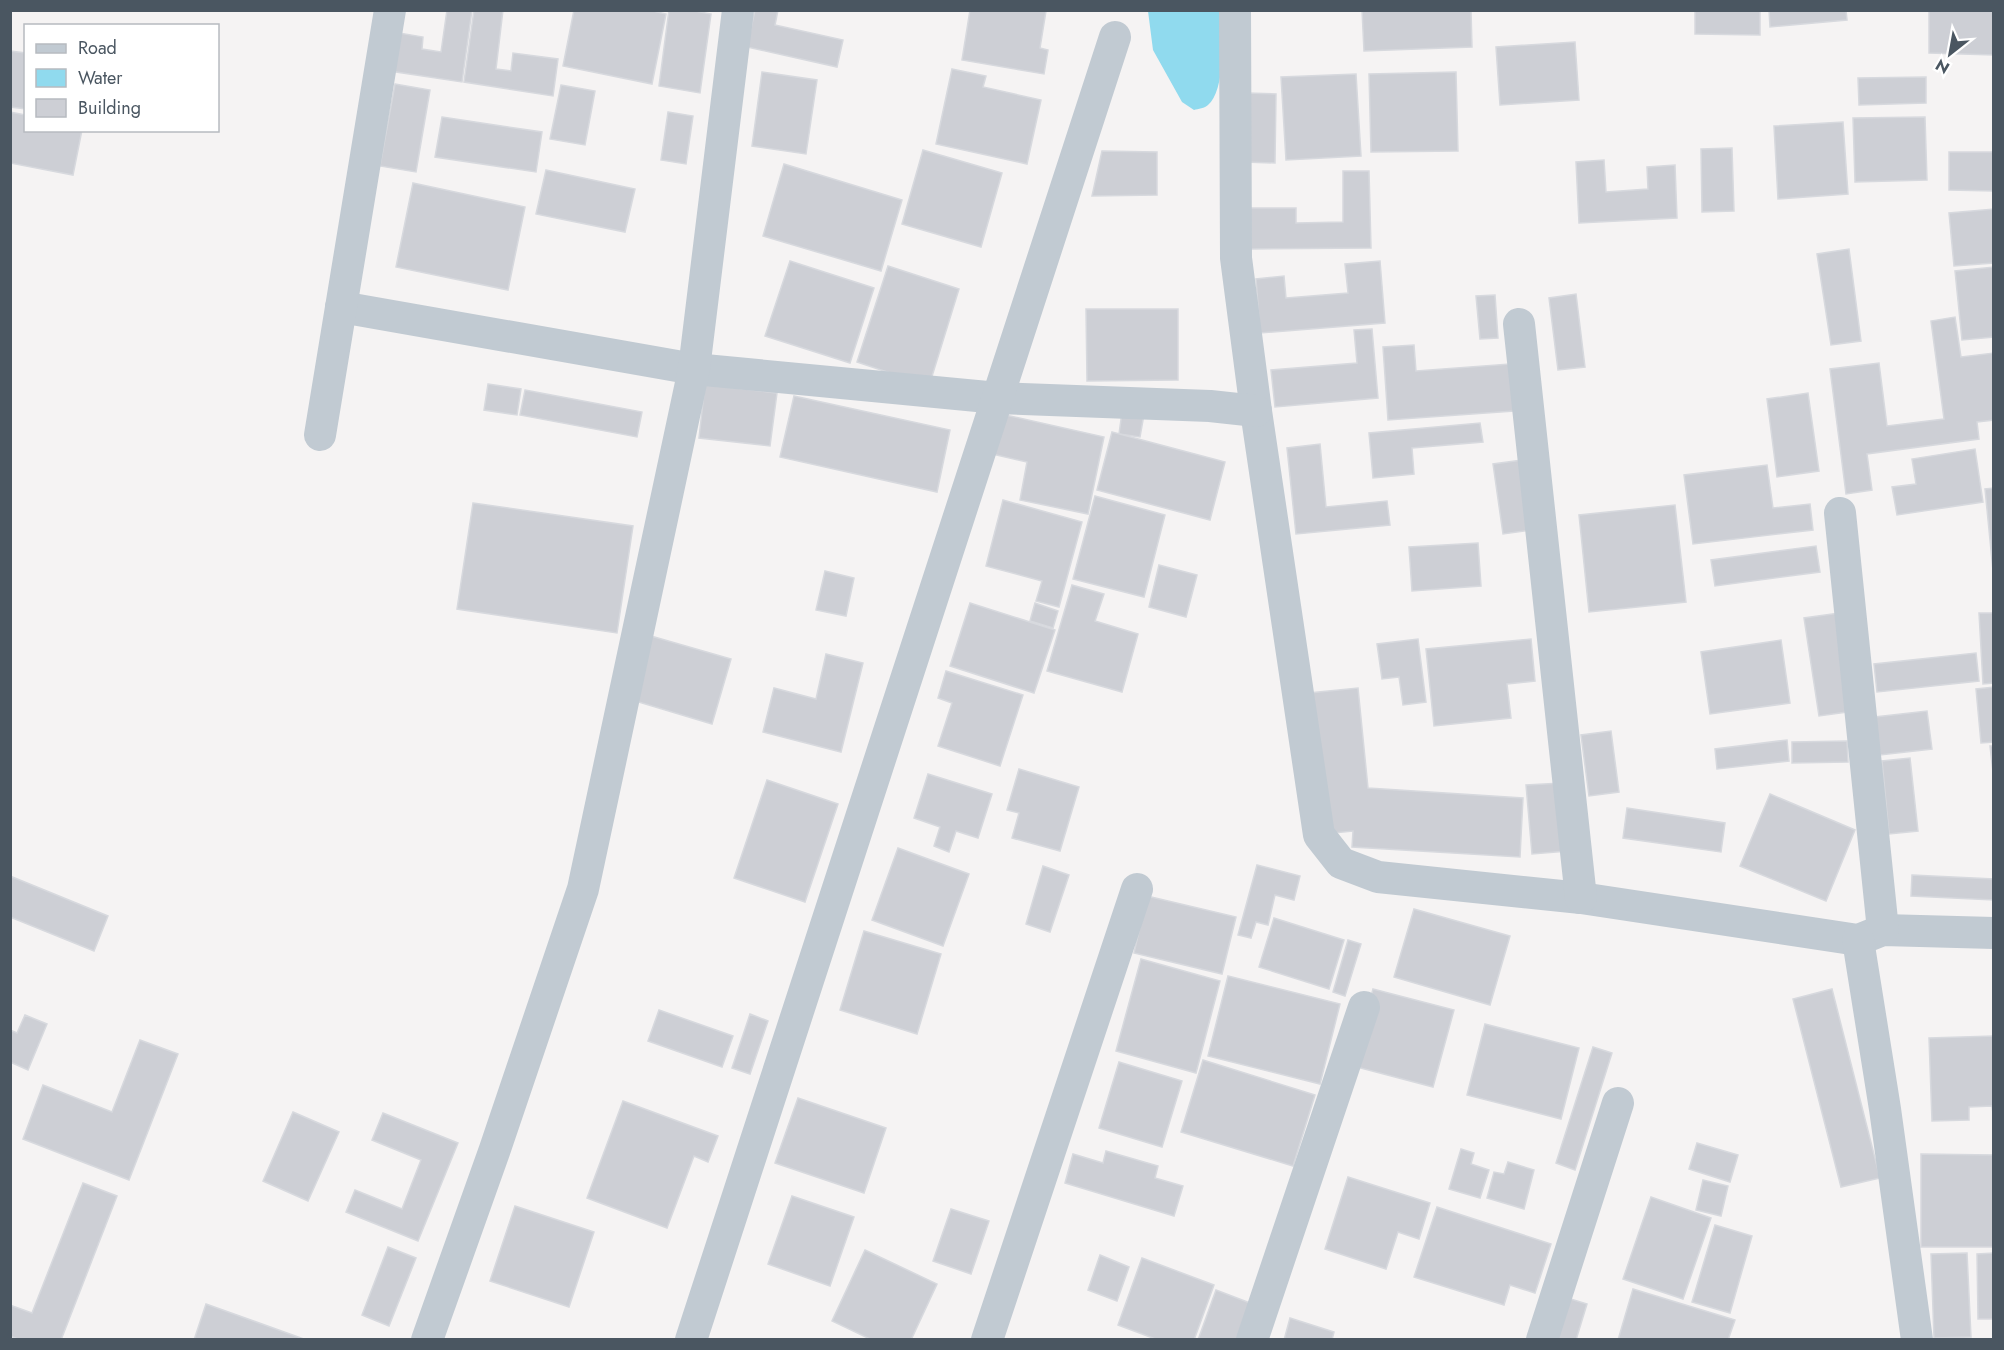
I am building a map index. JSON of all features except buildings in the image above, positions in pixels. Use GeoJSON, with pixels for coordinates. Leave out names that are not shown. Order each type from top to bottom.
{"type":"FeatureCollection","features":[{"type":"Feature","properties":{"kind":"street"},"geometry":{"type":"LineString","coordinates":[[320,435],[390,10]]}},
{"type":"Feature","properties":{"kind":"street"},"geometry":{"type":"LineString","coordinates":[[427,1340],[583,890],[694,369],[738,10]]}},
{"type":"Feature","properties":{"kind":"street"},"geometry":{"type":"LineString","coordinates":[[1235,10],[1236,258],[1256,411],[1319,835],[1341,863],[1378,877],[1581,898],[1870,935],[1994,933]]}},
{"type":"Feature","properties":{"kind":"street"},"geometry":{"type":"LineString","coordinates":[[691,1340],[1115,37]]}},
{"type":"Feature","properties":{"kind":"street"},"geometry":{"type":"LineString","coordinates":[[341,307],[694,369],[998,398],[1210,406],[1256,411]]}},
{"type":"Feature","properties":{"kind":"street"},"geometry":{"type":"LineString","coordinates":[[1519,324],[1581,898]]}},
{"type":"Feature","properties":{"kind":"street"},"geometry":{"type":"LineString","coordinates":[[1840,513],[1870,935],[1885,1109],[1917,1340]]}},
{"type":"Feature","properties":{"kind":"street"},"geometry":{"type":"LineString","coordinates":[[987,1340],[1137,889]]}},
{"type":"Feature","properties":{"kind":"street"},"geometry":{"type":"LineString","coordinates":[[1252,1340],[1364,1008]]}},
{"type":"Feature","properties":{"kind":"street"},"geometry":{"type":"LineString","coordinates":[[1542,1340],[1618,1103]]}},
{"type":"Feature","properties":{"kind":"water"},"geometry":{"type":"Polygon","coordinates":[[[1148,11],[1224,11],[1221,75],[1214,98],[1207,106],[1194,110],[1182,102],[1153,50],[1148,11]]]}}]}
